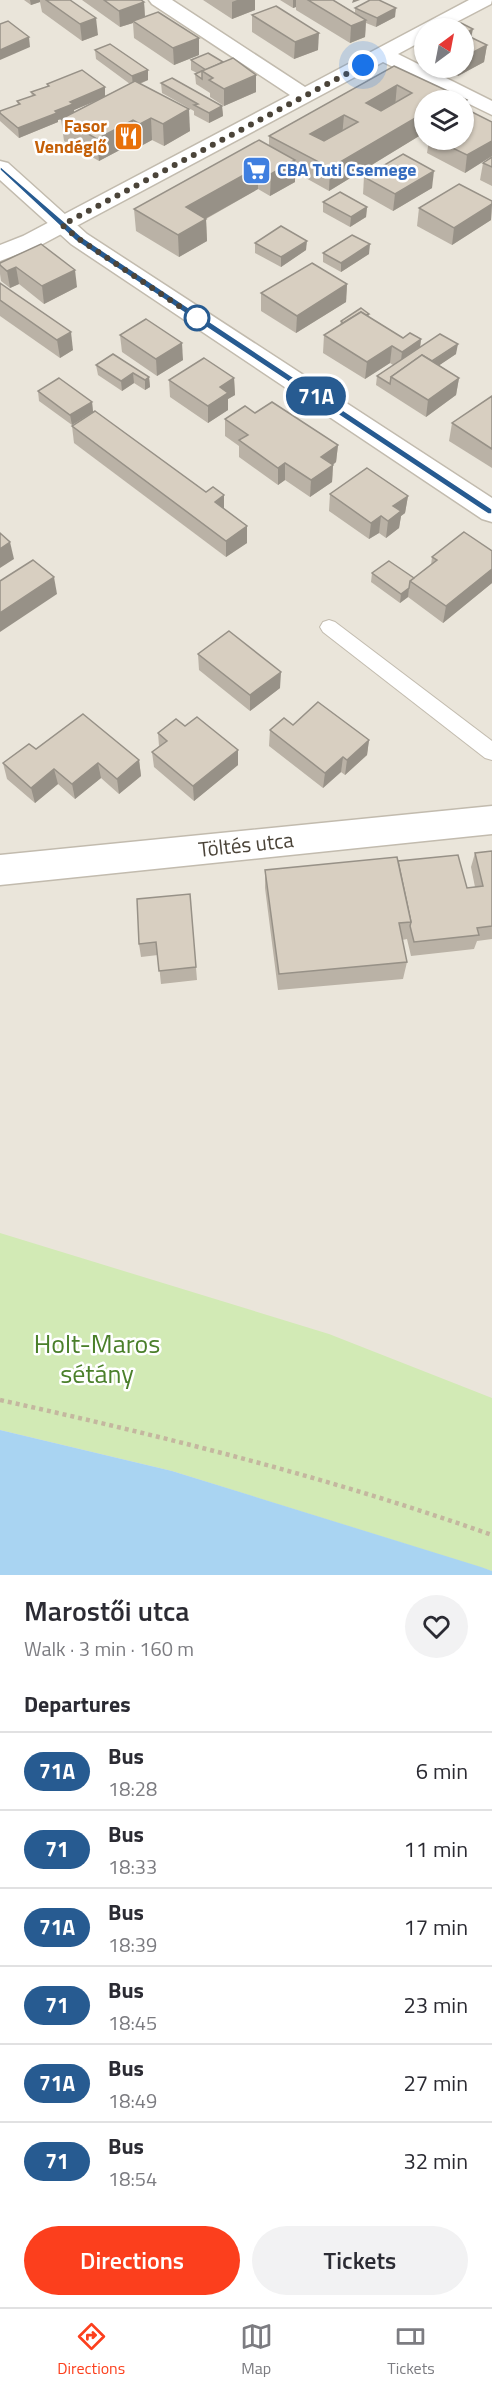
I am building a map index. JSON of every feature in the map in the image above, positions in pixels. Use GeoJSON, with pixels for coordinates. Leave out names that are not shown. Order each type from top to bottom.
{"type":"FeatureCollection","features":[{"type":"Feature","properties":{"kind":"street"},"geometry":{"type":"LineString","coordinates":[[159,0],[304,96]]}},
{"type":"Feature","properties":{"kind":"street"},"geometry":{"type":"LineString","coordinates":[[450,18],[484,0]]}},
{"type":"Feature","properties":{"kind":"street"},"geometry":{"type":"LineString","coordinates":[[0,254],[62,225],[414,37]]}},
{"type":"Feature","properties":{"kind":"street"},"geometry":{"type":"LineString","coordinates":[[382,54],[492,109]]}},
{"type":"Feature","properties":{"kind":"street"},"geometry":{"type":"LineString","coordinates":[[0,168],[62,225],[131,274],[492,512]]}},
{"type":"Feature","properties":{"kind":"street","name":"Töltés utca"},"geometry":{"type":"LineString","coordinates":[[0,870],[492,820]]}},
{"type":"Feature","properties":{"kind":"lane"},"geometry":{"type":"LineString","coordinates":[[328,627],[492,752]]}},
{"type":"Feature","properties":{"kind":"path"},"geometry":{"type":"LineString","coordinates":[[0,1400],[154,1433],[419,1509],[492,1535]]}},
{"type":"Feature","properties":{"kind":"shaded area"},"geometry":{"type":"Polygon","coordinates":[[[0,0],[492,0],[492,1575],[0,1575],[0,0]]]}},
{"type":"Feature","properties":{"kind":"green space","name":"Holt-Maros sétány"},"geometry":{"type":"Polygon","coordinates":[[[0,1233],[329,1334],[492,1398],[492,1571],[172,1471],[0,1430],[0,1233]]]}},
{"type":"Feature","properties":{"kind":"water"},"geometry":{"type":"Polygon","coordinates":[[[0,1430],[172,1471],[481,1567],[492,1571],[492,1575],[0,1575],[0,1430]]]}},
{"type":"Feature","properties":{"kind":"building"},"geometry":{"type":"Polygon","coordinates":[[[46,0],[70,0],[96,18],[80,24],[46,0]]]}},
{"type":"Feature","properties":{"kind":"building"},"geometry":{"type":"Polygon","coordinates":[[[104,0],[141,0],[144,2],[119,11],[104,0]]]}},
{"type":"Feature","properties":{"kind":"building"},"geometry":{"type":"Polygon","coordinates":[[[308,0],[333,0],[366,20],[351,26],[308,0]]]}},
{"type":"Feature","properties":{"kind":"building"},"geometry":{"type":"Polygon","coordinates":[[[370,0],[379,0],[396,8],[377,18],[355,8],[370,0]]]}},
{"type":"Feature","properties":{"kind":"building"},"geometry":{"type":"Polygon","coordinates":[[[276,6],[319,33],[295,42],[252,15],[276,6]]]}},
{"type":"Feature","properties":{"kind":"building"},"geometry":{"type":"Polygon","coordinates":[[[158,12],[199,38],[173,48],[133,21],[158,12]]]}},
{"type":"Feature","properties":{"kind":"building"},"geometry":{"type":"Polygon","coordinates":[[[8,21],[29,37],[0,50],[0,24],[8,21]]]}},
{"type":"Feature","properties":{"kind":"building"},"geometry":{"type":"Polygon","coordinates":[[[474,39],[487,45],[474,52],[474,39]]]}},
{"type":"Feature","properties":{"kind":"building"},"geometry":{"type":"Polygon","coordinates":[[[110,44],[148,70],[132,76],[95,50],[110,44]]]}},
{"type":"Feature","properties":{"kind":"building"},"geometry":{"type":"Polygon","coordinates":[[[208,53],[223,62],[206,70],[191,60],[208,53]]]}},
{"type":"Feature","properties":{"kind":"building"},"geometry":{"type":"Polygon","coordinates":[[[233,58],[256,75],[224,89],[209,80],[213,78],[202,71],[233,58]]]}},
{"type":"Feature","properties":{"kind":"building"},"geometry":{"type":"Polygon","coordinates":[[[394,66],[414,75],[414,78],[420,78],[446,90],[414,90],[414,119],[330,168],[269,136],[394,66]],[[397,85],[366,103],[381,111],[412,93],[397,85]],[[344,115],[310,134],[324,141],[358,122],[344,115]]]}},
{"type":"Feature","properties":{"kind":"building"},"geometry":{"type":"Polygon","coordinates":[[[82,70],[105,87],[70,102],[73,104],[55,111],[57,113],[18,128],[0,113],[0,111],[20,104],[17,101],[35,95],[31,92],[82,70]]]}},
{"type":"Feature","properties":{"kind":"building"},"geometry":{"type":"Polygon","coordinates":[[[202,71],[202,79],[195,74],[202,71]]]}},
{"type":"Feature","properties":{"kind":"building"},"geometry":{"type":"Polygon","coordinates":[[[172,78],[222,106],[209,113],[194,105],[198,104],[161,83],[172,78]]]}},
{"type":"Feature","properties":{"kind":"building"},"geometry":{"type":"Polygon","coordinates":[[[135,81],[189,109],[163,124],[151,118],[140,124],[133,120],[97,139],[61,119],[135,81]]]}},
{"type":"Feature","properties":{"kind":"building"},"geometry":{"type":"Polygon","coordinates":[[[474,113],[492,122],[492,141],[467,155],[457,150],[474,150],[474,113]]]}},
{"type":"Feature","properties":{"kind":"building"},"geometry":{"type":"Polygon","coordinates":[[[259,140],[295,160],[271,174],[258,167],[186,207],[206,219],[178,235],[134,209],[259,140]]]}},
{"type":"Feature","properties":{"kind":"building"},"geometry":{"type":"Polygon","coordinates":[[[403,154],[434,171],[395,194],[364,177],[403,154]]]}},
{"type":"Feature","properties":{"kind":"building"},"geometry":{"type":"Polygon","coordinates":[[[492,157],[492,167],[483,163],[492,157]]]}},
{"type":"Feature","properties":{"kind":"building"},"geometry":{"type":"Polygon","coordinates":[[[459,184],[492,201],[492,204],[454,228],[419,208],[459,184]]]}},
{"type":"Feature","properties":{"kind":"building"},"geometry":{"type":"Polygon","coordinates":[[[340,192],[367,207],[351,217],[323,202],[340,192]]]}},
{"type":"Feature","properties":{"kind":"building"},"geometry":{"type":"Polygon","coordinates":[[[281,226],[307,241],[281,257],[255,243],[281,226]]]}},
{"type":"Feature","properties":{"kind":"building"},"geometry":{"type":"Polygon","coordinates":[[[352,235],[370,244],[341,263],[323,253],[352,235]]]}},
{"type":"Feature","properties":{"kind":"building"},"geometry":{"type":"Polygon","coordinates":[[[41,244],[75,270],[42,286],[16,267],[7,271],[0,265],[0,263],[41,244]]]}},
{"type":"Feature","properties":{"kind":"building"},"geometry":{"type":"Polygon","coordinates":[[[312,263],[347,284],[297,316],[261,293],[312,263]]]}},
{"type":"Feature","properties":{"kind":"building"},"geometry":{"type":"Polygon","coordinates":[[[0,283],[71,332],[57,340],[0,300],[0,283]]]}},
{"type":"Feature","properties":{"kind":"building"},"geometry":{"type":"Polygon","coordinates":[[[361,308],[369,314],[361,312],[343,323],[341,321],[361,308]]]}},
{"type":"Feature","properties":{"kind":"building"},"geometry":{"type":"Polygon","coordinates":[[[361,312],[403,338],[410,333],[421,339],[402,352],[392,346],[367,362],[324,335],[361,312]]]}},
{"type":"Feature","properties":{"kind":"building"},"geometry":{"type":"Polygon","coordinates":[[[146,319],[182,343],[156,359],[120,335],[146,319]]]}},
{"type":"Feature","properties":{"kind":"building"},"geometry":{"type":"Polygon","coordinates":[[[440,334],[458,344],[432,361],[422,355],[391,377],[390,384],[377,376],[440,334]]]}},
{"type":"Feature","properties":{"kind":"building"},"geometry":{"type":"Polygon","coordinates":[[[113,354],[149,377],[145,380],[133,373],[121,381],[96,365],[113,354]]]}},
{"type":"Feature","properties":{"kind":"building"},"geometry":{"type":"Polygon","coordinates":[[[422,355],[459,378],[428,400],[391,377],[422,355]]]}},
{"type":"Feature","properties":{"kind":"building"},"geometry":{"type":"Polygon","coordinates":[[[204,358],[234,378],[220,387],[228,393],[208,406],[169,380],[204,358]]]}},
{"type":"Feature","properties":{"kind":"building"},"geometry":{"type":"Polygon","coordinates":[[[59,378],[92,402],[70,415],[38,391],[59,378]]]}},
{"type":"Feature","properties":{"kind":"building"},"geometry":{"type":"Polygon","coordinates":[[[492,396],[492,449],[452,423],[492,396]]]}},
{"type":"Feature","properties":{"kind":"building"},"geometry":{"type":"Polygon","coordinates":[[[272,402],[338,445],[321,457],[333,465],[311,480],[285,463],[278,468],[239,440],[248,435],[225,419],[245,406],[255,413],[272,402]]]}},
{"type":"Feature","properties":{"kind":"building"},"geometry":{"type":"Polygon","coordinates":[[[95,411],[206,492],[213,487],[224,495],[215,502],[247,526],[226,541],[72,426],[95,411]]]}},
{"type":"Feature","properties":{"kind":"building"},"geometry":{"type":"Polygon","coordinates":[[[367,468],[408,496],[393,506],[401,511],[388,521],[381,516],[371,523],[330,494],[367,468]]]}},
{"type":"Feature","properties":{"kind":"building"},"geometry":{"type":"Polygon","coordinates":[[[464,532],[492,551],[492,569],[446,606],[410,581],[437,560],[432,557],[464,532]]]}},
{"type":"Feature","properties":{"kind":"building"},"geometry":{"type":"Polygon","coordinates":[[[0,533],[10,542],[0,549],[0,533]]]}},
{"type":"Feature","properties":{"kind":"building"},"geometry":{"type":"Polygon","coordinates":[[[33,560],[54,577],[0,613],[0,581],[33,560]]]}},
{"type":"Feature","properties":{"kind":"building"},"geometry":{"type":"Polygon","coordinates":[[[389,561],[414,578],[410,581],[409,588],[401,594],[372,573],[389,561]]]}},
{"type":"Feature","properties":{"kind":"building"},"geometry":{"type":"Polygon","coordinates":[[[229,631],[281,672],[250,695],[198,654],[229,631]]]}},
{"type":"Feature","properties":{"kind":"building"},"geometry":{"type":"Polygon","coordinates":[[[318,702],[369,740],[347,760],[343,757],[325,773],[270,730],[284,718],[293,725],[318,702]]]}},
{"type":"Feature","properties":{"kind":"building"},"geometry":{"type":"Polygon","coordinates":[[[83,714],[139,760],[117,779],[98,763],[72,784],[54,769],[31,788],[3,763],[29,744],[36,749],[83,714]]]}},
{"type":"Feature","properties":{"kind":"building"},"geometry":{"type":"Polygon","coordinates":[[[197,717],[238,750],[193,786],[152,752],[167,741],[158,733],[176,719],[185,726],[197,717]]]}},
{"type":"Feature","properties":{"kind":"building"},"geometry":{"type":"Polygon","coordinates":[[[492,851],[492,926],[477,928],[479,935],[414,942],[398,861],[458,855],[467,888],[483,886],[475,853],[492,851]]]}},
{"type":"Feature","properties":{"kind":"building"},"geometry":{"type":"Polygon","coordinates":[[[397,857],[411,922],[399,923],[407,962],[279,974],[265,870],[397,857]]]}},
{"type":"Feature","properties":{"kind":"building"},"geometry":{"type":"Polygon","coordinates":[[[190,894],[196,967],[159,971],[156,942],[139,944],[137,899],[190,894]]]}},
{"type":"Feature","properties":{"kind":"bus line","name":"71A"},"geometry":{"type":"LineString","coordinates":[[0,168],[79,239],[492,512]]}},
{"type":"Feature","properties":{"kind":"place","name":"Fasor Vendéglő"},"geometry":{"type":"Point","coordinates":[128,136]}},
{"type":"Feature","properties":{"kind":"place","name":"CBA Tuti Csemege"},"geometry":{"type":"Point","coordinates":[256,170]}},
{"type":"Feature","properties":{"kind":"route"},"geometry":{"type":"LineString","coordinates":[[197,318],[79,239],[62,225],[363,65]]}}]}
